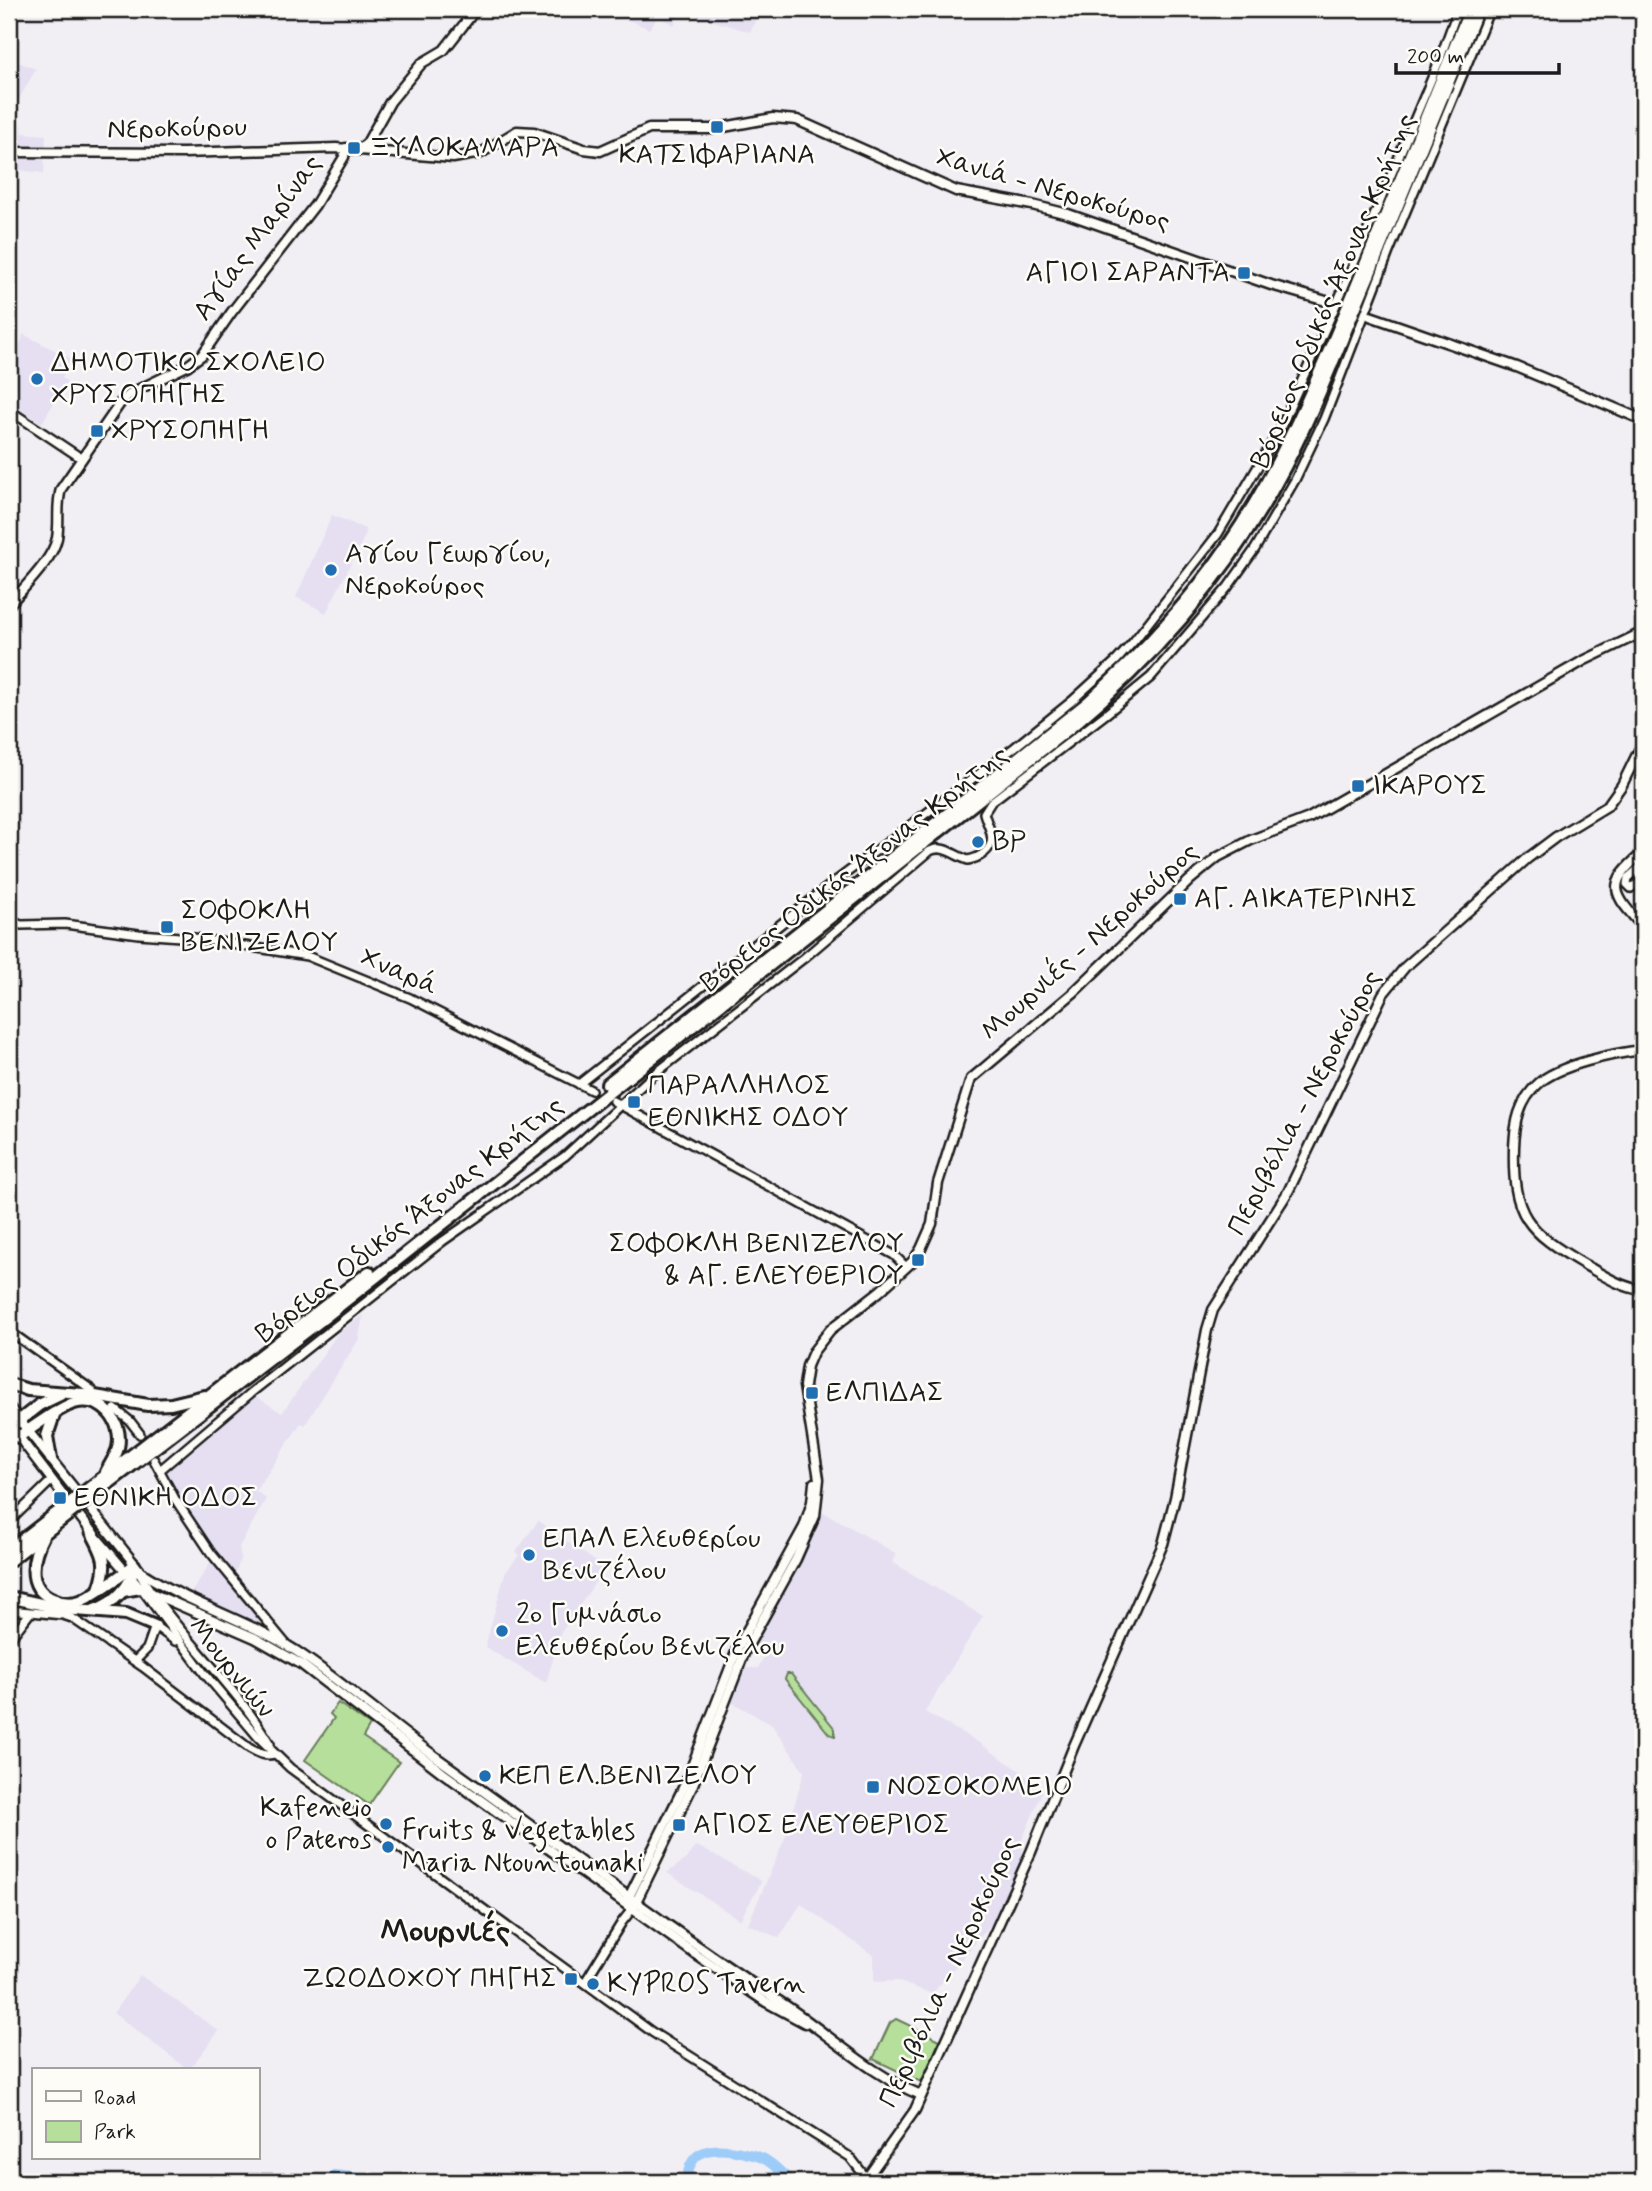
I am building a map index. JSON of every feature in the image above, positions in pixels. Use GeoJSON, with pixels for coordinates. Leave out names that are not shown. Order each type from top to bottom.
{"type":"FeatureCollection","features":[{"type":"Feature","properties":{"kind":"highway","name":"Βόρειος Οδικός Άξονας Κρήτης"},"geometry":{"type":"LineString","coordinates":[[96,1488],[104,1477],[370,1272],[1065,721],[1147,646],[1221,555],[1277,464],[1317,381],[1470,9]]}},
{"type":"Feature","properties":{"kind":"highway","name":"Βόρειος Οδικός Άξονας Κρήτης"},"geometry":{"type":"LineString","coordinates":[[9,1550],[57,1518],[328,1315],[982,798],[1078,721],[1133,672],[1205,591],[1253,522],[1305,427],[1478,9]]}},
{"type":"Feature","properties":{"kind":"highway"},"geometry":{"type":"LineString","coordinates":[[978,811],[982,798]]}},
{"type":"Feature","properties":{"kind":"highway"},"geometry":{"type":"LineString","coordinates":[[926,842],[940,841]]}},
{"type":"Feature","properties":{"kind":"highway"},"geometry":{"type":"LineString","coordinates":[[9,1384],[28,1390],[70,1393],[148,1405],[171,1404],[210,1395]]}},
{"type":"Feature","properties":{"kind":"highway"},"geometry":{"type":"LineString","coordinates":[[17,1428],[39,1405],[70,1393]]}},
{"type":"Feature","properties":{"kind":"highway"},"geometry":{"type":"LineString","coordinates":[[17,1428],[72,1403],[86,1401],[100,1406],[114,1418],[118,1432],[117,1450],[104,1477]]}},
{"type":"Feature","properties":{"kind":"highway"},"geometry":{"type":"LineString","coordinates":[[51,1460],[47,1436],[55,1413]]}},
{"type":"Feature","properties":{"kind":"highway","name":"Βόρειος Οδικός Άξονας Κρήτης"},"geometry":{"type":"LineString","coordinates":[[9,1561],[44,1534],[57,1518]]}},
{"type":"Feature","properties":{"kind":"highway"},"geometry":{"type":"LineString","coordinates":[[91,1531],[105,1559],[99,1589]]}},
{"type":"Feature","properties":{"kind":"highway"},"geometry":{"type":"LineString","coordinates":[[44,1534],[32,1566],[36,1583],[43,1593],[54,1600],[79,1602],[131,1571]]}},
{"type":"Feature","properties":{"kind":"highway"},"geometry":{"type":"LineString","coordinates":[[91,1611],[105,1605],[123,1591],[131,1571]]}},
{"type":"Feature","properties":{"kind":"highway"},"geometry":{"type":"LineString","coordinates":[[123,1591],[145,1589]]}},
{"type":"Feature","properties":{"kind":"highway"},"geometry":{"type":"LineString","coordinates":[[9,1597],[63,1609],[126,1614],[155,1626]]}},
{"type":"Feature","properties":{"kind":"main road"},"geometry":{"type":"LineString","coordinates":[[360,149],[368,143],[390,102],[422,63],[444,50],[476,9]]}},
{"type":"Feature","properties":{"kind":"main road","name":"Χανιά - Νεροκούρος"},"geometry":{"type":"LineString","coordinates":[[360,149],[453,158],[481,153],[517,131],[525,131],[584,149],[600,150],[649,129],[713,129],[785,118],[797,120],[956,191],[1068,214],[1271,285],[1333,303]]}},
{"type":"Feature","properties":{"kind":"main road","name":"Αγίας Μαρίνας"},"geometry":{"type":"LineString","coordinates":[[9,605],[55,545],[59,495],[81,458],[121,402],[131,393],[187,366],[202,355],[231,313],[315,205],[344,157],[346,148]]}},
{"type":"Feature","properties":{"kind":"main road","name":"Νεροκούρου"},"geometry":{"type":"LineString","coordinates":[[9,152],[184,153],[360,149]]}},
{"type":"Feature","properties":{"kind":"main road"},"geometry":{"type":"LineString","coordinates":[[1370,316],[1517,367],[1643,420]]}},
{"type":"Feature","properties":{"kind":"main road","name":"Μουρνιές - Νεροκούρος"},"geometry":{"type":"LineString","coordinates":[[816,1456],[804,1386],[807,1366],[813,1352],[830,1330],[906,1267],[921,1249],[932,1224],[938,1183],[971,1079],[1073,993],[1203,869],[1235,847],[1309,818],[1583,661],[1643,632]]}},
{"type":"Feature","properties":{"kind":"main road","name":"Περιβόλια - Νεροκούρος"},"geometry":{"type":"LineString","coordinates":[[867,2181],[908,2122],[921,2095],[1031,1852],[1078,1737],[1163,1544],[1175,1498],[1213,1310],[1288,1192],[1388,986],[1405,967],[1528,858],[1606,806],[1622,785],[1643,742]]}},
{"type":"Feature","properties":{"kind":"main road"},"geometry":{"type":"LineString","coordinates":[[1643,853],[1623,870],[1617,883],[1621,900],[1643,927]]}},
{"type":"Feature","properties":{"kind":"main road"},"geometry":{"type":"LineString","coordinates":[[1643,1050],[1559,1071],[1540,1082],[1528,1094],[1518,1115],[1514,1165],[1519,1203],[1525,1218],[1537,1233],[1596,1271],[1629,1287],[1643,1290]]}},
{"type":"Feature","properties":{"kind":"main road"},"geometry":{"type":"LineString","coordinates":[[9,1407],[17,1428],[51,1460],[131,1571],[257,1634],[301,1664],[443,1773],[618,1892],[629,1904]]}},
{"type":"Feature","properties":{"kind":"main road","name":"Μουρνιών"},"geometry":{"type":"LineString","coordinates":[[17,1428],[51,1481],[91,1531],[145,1589]]}},
{"type":"Feature","properties":{"kind":"main road"},"geometry":{"type":"LineString","coordinates":[[629,1904],[692,1787],[745,1651],[811,1530],[818,1503],[816,1456]]}},
{"type":"Feature","properties":{"kind":"main road"},"geometry":{"type":"LineString","coordinates":[[629,1904],[636,1884],[685,1784],[736,1651],[804,1527],[812,1502],[816,1456]]}},
{"type":"Feature","properties":{"kind":"main road"},"geometry":{"type":"LineString","coordinates":[[145,1589],[287,1645],[618,1892],[629,1904],[884,2077],[921,2095]]}},
{"type":"Feature","properties":{"kind":"main road"},"geometry":{"type":"LineString","coordinates":[[618,1892],[636,1884]]}},
{"type":"Feature","properties":{"kind":"street"},"geometry":{"type":"LineString","coordinates":[[579,1084],[825,889],[1016,747],[1072,701],[1134,640],[1218,534],[1280,429],[1344,287],[1434,74],[1458,9]]}},
{"type":"Feature","properties":{"kind":"street"},"geometry":{"type":"LineString","coordinates":[[160,1470],[252,1392],[443,1241],[565,1156],[616,1102],[804,958],[934,849],[943,849],[968,860],[973,860],[987,850],[992,838],[984,813],[991,802],[1151,677],[1228,587],[1265,533],[1309,453],[1490,9]]}},
{"type":"Feature","properties":{"kind":"street"},"geometry":{"type":"LineString","coordinates":[[9,410],[81,458]]}},
{"type":"Feature","properties":{"kind":"street"},"geometry":{"type":"LineString","coordinates":[[1643,865],[1628,878],[1627,884],[1631,888],[1643,880]]}},
{"type":"Feature","properties":{"kind":"street","name":"Χναρά"},"geometry":{"type":"LineString","coordinates":[[9,920],[21,925],[65,924],[176,936],[292,953],[321,961],[410,998],[591,1090]]}},
{"type":"Feature","properties":{"kind":"street"},"geometry":{"type":"LineString","coordinates":[[616,1102],[894,1255],[906,1267]]}},
{"type":"Feature","properties":{"kind":"street"},"geometry":{"type":"LineString","coordinates":[[9,1331],[92,1390]]}},
{"type":"Feature","properties":{"kind":"street"},"geometry":{"type":"LineString","coordinates":[[115,1409],[130,1421],[140,1434]]}},
{"type":"Feature","properties":{"kind":"street"},"geometry":{"type":"LineString","coordinates":[[155,1460],[175,1499],[211,1553],[287,1645]]}},
{"type":"Feature","properties":{"kind":"street"},"geometry":{"type":"LineString","coordinates":[[9,1522],[51,1481]]}},
{"type":"Feature","properties":{"kind":"street","name":"Μουρνιών"},"geometry":{"type":"LineString","coordinates":[[145,1589],[182,1646],[275,1754]]}},
{"type":"Feature","properties":{"kind":"street","name":"Μουρνιών"},"geometry":{"type":"LineString","coordinates":[[145,1589],[232,1692],[263,1733],[275,1754]]}},
{"type":"Feature","properties":{"kind":"street"},"geometry":{"type":"LineString","coordinates":[[9,1610],[72,1618],[135,1661],[249,1748],[260,1754],[275,1754],[297,1774],[681,2051],[850,2157],[867,2181]]}},
{"type":"Feature","properties":{"kind":"street"},"geometry":{"type":"LineString","coordinates":[[9,1640],[30,1613]]}},
{"type":"Feature","properties":{"kind":"street"},"geometry":{"type":"LineString","coordinates":[[257,1634],[265,1618]]}},
{"type":"Feature","properties":{"kind":"street"},"geometry":{"type":"LineString","coordinates":[[135,1661],[147,1649],[155,1626],[182,1646]]}},
{"type":"Feature","properties":{"kind":"street"},"geometry":{"type":"LineString","coordinates":[[584,1982],[622,1922],[629,1904]]}},
{"type":"Feature","properties":{"kind":"shaded area"},"geometry":{"type":"Polygon","coordinates":[[[604,9],[761,9],[750,32],[681,11],[674,25],[658,17],[649,29],[604,9]]]}},
{"type":"Feature","properties":{"kind":"shaded area"},"geometry":{"type":"Polygon","coordinates":[[[16,61],[36,69],[9,117],[9,73],[16,61]]]}},
{"type":"Feature","properties":{"kind":"shaded area"},"geometry":{"type":"Polygon","coordinates":[[[9,123],[21,124],[23,133],[46,135],[44,173],[9,169],[9,123]]]}},
{"type":"Feature","properties":{"kind":"shaded area","name":"ΔΗΜΟΤΙΚΟ ΣΧΟΛΕΙΟ ΧΡΥΣΟΠΗΓΗΣ"},"geometry":{"type":"Polygon","coordinates":[[[23,334],[70,358],[62,378],[67,381],[42,423],[9,403],[9,361],[23,334]]]}},
{"type":"Feature","properties":{"kind":"shaded area"},"geometry":{"type":"Polygon","coordinates":[[[332,515],[365,529],[366,534],[326,613],[296,597],[332,515]]]}},
{"type":"Feature","properties":{"kind":"shaded area"},"geometry":{"type":"Polygon","coordinates":[[[363,1315],[359,1339],[305,1425],[301,1423],[256,1491],[266,1499],[239,1547],[241,1558],[232,1583],[257,1616],[258,1623],[255,1627],[189,1596],[215,1555],[175,1495],[164,1471],[254,1395],[282,1413],[338,1333],[363,1315]]]}},
{"type":"Feature","properties":{"kind":"shaded area"},"geometry":{"type":"Polygon","coordinates":[[[822,1511],[897,1554],[892,1562],[983,1616],[925,1712],[978,1742],[1043,1790],[1022,1840],[1023,1857],[992,1923],[932,1994],[897,1981],[874,1982],[874,1956],[801,1904],[779,1938],[748,1924],[785,1838],[804,1772],[772,1725],[728,1700],[744,1668],[758,1668],[765,1655],[755,1644],[755,1637],[811,1540],[822,1511]]]}},
{"type":"Feature","properties":{"kind":"shaded area"},"geometry":{"type":"Polygon","coordinates":[[[538,1521],[605,1568],[561,1633],[546,1683],[485,1647],[505,1573],[519,1555],[516,1552],[538,1521]]]}},
{"type":"Feature","properties":{"kind":"shaded area"},"geometry":{"type":"Polygon","coordinates":[[[697,1846],[762,1881],[740,1920],[667,1873],[686,1859],[697,1846]]]}},
{"type":"Feature","properties":{"kind":"shaded area"},"geometry":{"type":"Polygon","coordinates":[[[140,1975],[219,2031],[191,2068],[186,2068],[113,2013],[140,1975]]]}},
{"type":"Feature","properties":{"kind":"green space"},"geometry":{"type":"Polygon","coordinates":[[[787,1674],[791,1674],[835,1729],[835,1736],[829,1734],[785,1679],[787,1674]]]}},
{"type":"Feature","properties":{"kind":"green space"},"geometry":{"type":"Polygon","coordinates":[[[338,1703],[370,1725],[363,1737],[399,1762],[369,1805],[305,1760],[334,1718],[330,1714],[338,1703]]]}},
{"type":"Feature","properties":{"kind":"green space"},"geometry":{"type":"Polygon","coordinates":[[[896,2019],[940,2040],[921,2082],[873,2059],[890,2023],[896,2019]]]}},
{"type":"Feature","properties":{"kind":"waterway"},"geometry":{"type":"LineString","coordinates":[[687,2182],[692,2161],[698,2155],[714,2150],[745,2153],[764,2159],[791,2182]]}},
{"type":"Feature","properties":{"kind":"waterway"},"geometry":{"type":"LineString","coordinates":[[334,2175],[376,2182]]}},
{"type":"Feature","properties":{"kind":"waterway"},"geometry":{"type":"LineString","coordinates":[[486,2182],[494,2178],[518,2182]]}},
{"type":"Feature","properties":{"kind":"place","name":"ΚΑΤΣΙΦΑΡΙΑΝΑ"},"geometry":{"type":"Point","coordinates":[717,127]}},
{"type":"Feature","properties":{"kind":"place","name":"ΞΥΛΟΚΑΜΑΡΑ"},"geometry":{"type":"Point","coordinates":[354,148]}},
{"type":"Feature","properties":{"kind":"place","name":"ΑΓΙΟΙ ΣΑΡΑΝΤΑ"},"geometry":{"type":"Point","coordinates":[1244,273]}},
{"type":"Feature","properties":{"kind":"place","name":"ΔΗΜΟΤΙΚΟ ΣΧΟΛΕΙΟ ΧΡΥΣΟΠΗΓΗΣ"},"geometry":{"type":"Point","coordinates":[37,379]}},
{"type":"Feature","properties":{"kind":"place","name":"ΧΡΥΣΟΠΗΓΗ"},"geometry":{"type":"Point","coordinates":[97,431]}},
{"type":"Feature","properties":{"kind":"place","name":"Αγίου Γεωργίου, Νεροκούρος"},"geometry":{"type":"Point","coordinates":[331,570]}},
{"type":"Feature","properties":{"kind":"place","name":"ΙΚΑΡΟΥΣ"},"geometry":{"type":"Point","coordinates":[1358,786]}},
{"type":"Feature","properties":{"kind":"place","name":"BP"},"geometry":{"type":"Point","coordinates":[978,842]}},
{"type":"Feature","properties":{"kind":"place","name":"ΑΓ. ΑΙΚΑΤΕΡΙΝΗΣ"},"geometry":{"type":"Point","coordinates":[1180,899]}},
{"type":"Feature","properties":{"kind":"place","name":"ΣΟΦΟΚΛΗ ΒΕΝΙΖΕΛΟΥ"},"geometry":{"type":"Point","coordinates":[167,927]}},
{"type":"Feature","properties":{"kind":"place","name":"ΠΑΡΑΛΛΗΛΟΣ ΕΘΝΙΚΗΣ ΟΔΟΥ"},"geometry":{"type":"Point","coordinates":[634,1102]}},
{"type":"Feature","properties":{"kind":"place","name":"ΣΟΦΟΚΛΗ ΒΕΝΙΖΕΛΟΥ & ΑΓ. ΕΛΕΥΘΕΡΙΟΥ"},"geometry":{"type":"Point","coordinates":[918,1260]}},
{"type":"Feature","properties":{"kind":"place","name":"ΕΛΠΙΔΑΣ"},"geometry":{"type":"Point","coordinates":[812,1393]}},
{"type":"Feature","properties":{"kind":"place","name":"ΕΘΝΙΚΗ ΟΔΟΣ"},"geometry":{"type":"Point","coordinates":[60,1498]}},
{"type":"Feature","properties":{"kind":"place","name":"ΕΠΑΛ Ελευθερίου Βενιζέλου"},"geometry":{"type":"Point","coordinates":[529,1555]}},
{"type":"Feature","properties":{"kind":"place","name":"2ο Γυμνάσιο Ελευθερίου Βενιζέλου"},"geometry":{"type":"Point","coordinates":[502,1631]}},
{"type":"Feature","properties":{"kind":"place","name":"ΚΕΠ ΕΛ.ΒΕΝΙΖΕΛΟΥ"},"geometry":{"type":"Point","coordinates":[485,1776]}},
{"type":"Feature","properties":{"kind":"place","name":"ΝΟΣΟΚΟΜΕΙΟ"},"geometry":{"type":"Point","coordinates":[873,1787]}},
{"type":"Feature","properties":{"kind":"place","name":"Kafeneio o Pateros"},"geometry":{"type":"Point","coordinates":[386,1824]}},
{"type":"Feature","properties":{"kind":"place","name":"ΑΓΙΟΣ ΕΛΕΥΘΕΡΙΟΣ"},"geometry":{"type":"Point","coordinates":[679,1825]}},
{"type":"Feature","properties":{"kind":"place","name":"Fruits & Vegetables Maria Ntountounaki"},"geometry":{"type":"Point","coordinates":[388,1847]}},
{"type":"Feature","properties":{"kind":"place","name":"ΖΩΟΔΟΧΟΥ ΠΗΓΗΣ"},"geometry":{"type":"Point","coordinates":[571,1979]}},
{"type":"Feature","properties":{"kind":"place","name":"KYPROS Tavern"},"geometry":{"type":"Point","coordinates":[593,1984]}},
{"type":"Feature","properties":{"kind":"district","name":"Μουρνιές"},"geometry":{"type":"Point","coordinates":[445,1932]}}]}
